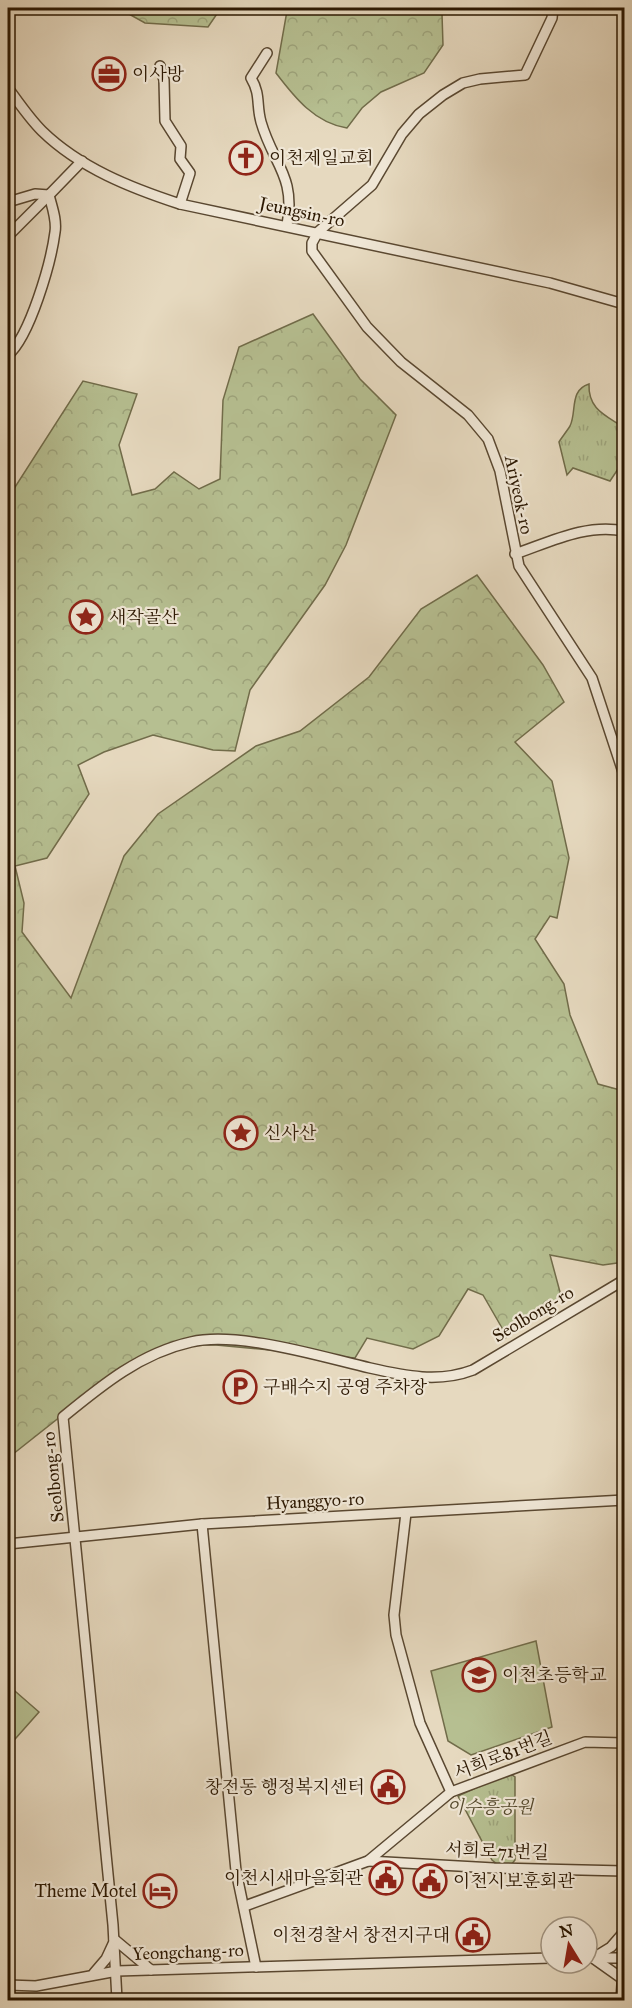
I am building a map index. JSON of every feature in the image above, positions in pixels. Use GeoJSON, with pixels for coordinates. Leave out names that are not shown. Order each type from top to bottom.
{"type":"FeatureCollection","features":[{"type":"Feature","properties":{"kind":"street"},"geometry":{"type":"LineString","coordinates":[[318,232],[372,184],[402,134],[419,114],[443,95],[463,83],[525,75],[552,18],[553,8]]}},
{"type":"Feature","properties":{"kind":"street"},"geometry":{"type":"LineString","coordinates":[[267,53],[251,78],[259,91],[262,124],[286,177],[290,209],[287,225]]}},
{"type":"Feature","properties":{"kind":"street"},"geometry":{"type":"LineString","coordinates":[[160,66],[164,80],[165,121],[181,146],[180,159],[190,173],[180,204]]}},
{"type":"Feature","properties":{"kind":"street","name":"Jeungsin-ro"},"geometry":{"type":"LineString","coordinates":[[8,88],[43,132],[82,161],[136,189],[180,204],[287,225],[550,283],[624,303]]}},
{"type":"Feature","properties":{"kind":"street"},"geometry":{"type":"LineString","coordinates":[[8,236],[82,161]]}},
{"type":"Feature","properties":{"kind":"street"},"geometry":{"type":"LineString","coordinates":[[8,202],[35,194],[50,195]]}},
{"type":"Feature","properties":{"kind":"street"},"geometry":{"type":"LineString","coordinates":[[8,355],[31,318],[39,293],[55,230],[50,195]]}},
{"type":"Feature","properties":{"kind":"street","name":"Ariyeok-ro"},"geometry":{"type":"LineString","coordinates":[[318,232],[312,243],[315,259],[367,327],[401,362],[468,415],[488,439],[500,471],[515,554],[525,578],[592,678],[624,775]]}},
{"type":"Feature","properties":{"kind":"street"},"geometry":{"type":"LineString","coordinates":[[515,554],[578,532],[612,528],[624,531]]}},
{"type":"Feature","properties":{"kind":"street","name":"Seolbong-ro"},"geometry":{"type":"LineString","coordinates":[[117,2001],[117,1971],[63,1417],[109,1379],[146,1357],[192,1341],[226,1339],[410,1377],[453,1376],[473,1370],[624,1280]]}},
{"type":"Feature","properties":{"kind":"street","name":"Hyanggyo-ro"},"geometry":{"type":"LineString","coordinates":[[8,1544],[202,1524],[624,1500]]}},
{"type":"Feature","properties":{"kind":"street"},"geometry":{"type":"LineString","coordinates":[[406,1512],[394,1615],[400,1649],[420,1723],[451,1792]]}},
{"type":"Feature","properties":{"kind":"street"},"geometry":{"type":"LineString","coordinates":[[202,1524],[236,1871],[256,1967]]}},
{"type":"Feature","properties":{"kind":"street","name":"서희로81번길"},"geometry":{"type":"LineString","coordinates":[[245,1906],[368,1861],[451,1792],[585,1742],[624,1743]]}},
{"type":"Feature","properties":{"kind":"street","name":"서희로71번길"},"geometry":{"type":"LineString","coordinates":[[368,1861],[494,1868],[624,1871]]}},
{"type":"Feature","properties":{"kind":"street"},"geometry":{"type":"LineString","coordinates":[[599,1953],[611,1947],[624,1932]]}},
{"type":"Feature","properties":{"kind":"street"},"geometry":{"type":"LineString","coordinates":[[94,1974],[106,1959],[114,1939],[151,1970]]}},
{"type":"Feature","properties":{"kind":"street"},"geometry":{"type":"LineString","coordinates":[[599,1957],[624,1956],[621,2001]]}},
{"type":"Feature","properties":{"kind":"street","name":"Yeongchang-ro"},"geometry":{"type":"LineString","coordinates":[[8,1985],[36,1986],[117,1971],[539,1958]]}},
{"type":"Feature","properties":{"kind":"street"},"geometry":{"type":"LineString","coordinates":[[599,1963],[624,1980]]}},
{"type":"Feature","properties":{"kind":"green space"},"geometry":{"type":"Polygon","coordinates":[[[118,8],[221,8],[208,27],[145,23],[118,8]]]}},
{"type":"Feature","properties":{"kind":"green space"},"geometry":{"type":"Polygon","coordinates":[[[284,8],[449,8],[442,14],[443,45],[424,73],[381,92],[362,108],[347,128],[315,115],[298,100],[276,73],[287,11],[284,8]]]}},
{"type":"Feature","properties":{"kind":"green space"},"geometry":{"type":"Polygon","coordinates":[[[313,314],[360,379],[396,415],[346,545],[325,585],[250,690],[235,751],[213,750],[153,735],[104,752],[78,765],[89,794],[47,858],[15,866],[24,903],[22,932],[71,998],[124,856],[158,814],[256,746],[300,731],[369,677],[421,609],[477,575],[543,665],[564,702],[515,742],[552,781],[569,858],[557,918],[550,916],[535,939],[564,984],[570,1015],[598,1084],[624,1091],[624,1262],[603,1265],[550,1255],[560,1292],[557,1301],[504,1339],[502,1328],[483,1295],[468,1289],[439,1336],[413,1349],[367,1338],[355,1358],[216,1345],[175,1345],[108,1379],[8,1458],[8,498],[83,381],[137,394],[119,445],[132,495],[155,489],[174,472],[199,489],[220,479],[223,400],[239,347],[313,314]]]}},
{"type":"Feature","properties":{"kind":"green space"},"geometry":{"type":"Polygon","coordinates":[[[589,384],[591,400],[604,415],[623,427],[624,460],[610,481],[573,468],[567,475],[559,442],[570,426],[576,396],[583,387],[589,384]]]}},
{"type":"Feature","properties":{"kind":"green space"},"geometry":{"type":"Polygon","coordinates":[[[536,1641],[552,1727],[471,1755],[448,1741],[431,1671],[536,1641]]]}},
{"type":"Feature","properties":{"kind":"green space"},"geometry":{"type":"Polygon","coordinates":[[[8,1685],[39,1712],[8,1747],[8,1685]]]}},
{"type":"Feature","properties":{"kind":"green space","name":"이수흥공원"},"geometry":{"type":"Polygon","coordinates":[[[509,1773],[515,1777],[515,1860],[511,1865],[497,1864],[492,1860],[458,1796],[509,1773]]]}},
{"type":"Feature","properties":{"kind":"place","name":"이사방"},"geometry":{"type":"Point","coordinates":[109,74]}},
{"type":"Feature","properties":{"kind":"place","name":"이천제일교회"},"geometry":{"type":"Point","coordinates":[246,158]}},
{"type":"Feature","properties":{"kind":"place","name":"새작골산"},"geometry":{"type":"Point","coordinates":[86,617]}},
{"type":"Feature","properties":{"kind":"place","name":"신사산"},"geometry":{"type":"Point","coordinates":[241,1133]}},
{"type":"Feature","properties":{"kind":"place","name":"구배수지 공영 주차장"},"geometry":{"type":"Point","coordinates":[240,1387]}},
{"type":"Feature","properties":{"kind":"place","name":"이천초등학교"},"geometry":{"type":"Point","coordinates":[479,1675]}},
{"type":"Feature","properties":{"kind":"place","name":"창전동 행정복지센터"},"geometry":{"type":"Point","coordinates":[388,1787]}},
{"type":"Feature","properties":{"kind":"place","name":"이천시새마을회관"},"geometry":{"type":"Point","coordinates":[386,1878]}},
{"type":"Feature","properties":{"kind":"place","name":"이천시보훈회관"},"geometry":{"type":"Point","coordinates":[430,1881]}},
{"type":"Feature","properties":{"kind":"place","name":"Theme Motel"},"geometry":{"type":"Point","coordinates":[160,1891]}},
{"type":"Feature","properties":{"kind":"place","name":"이천경찰서 창전지구대"},"geometry":{"type":"Point","coordinates":[473,1935]}}]}
